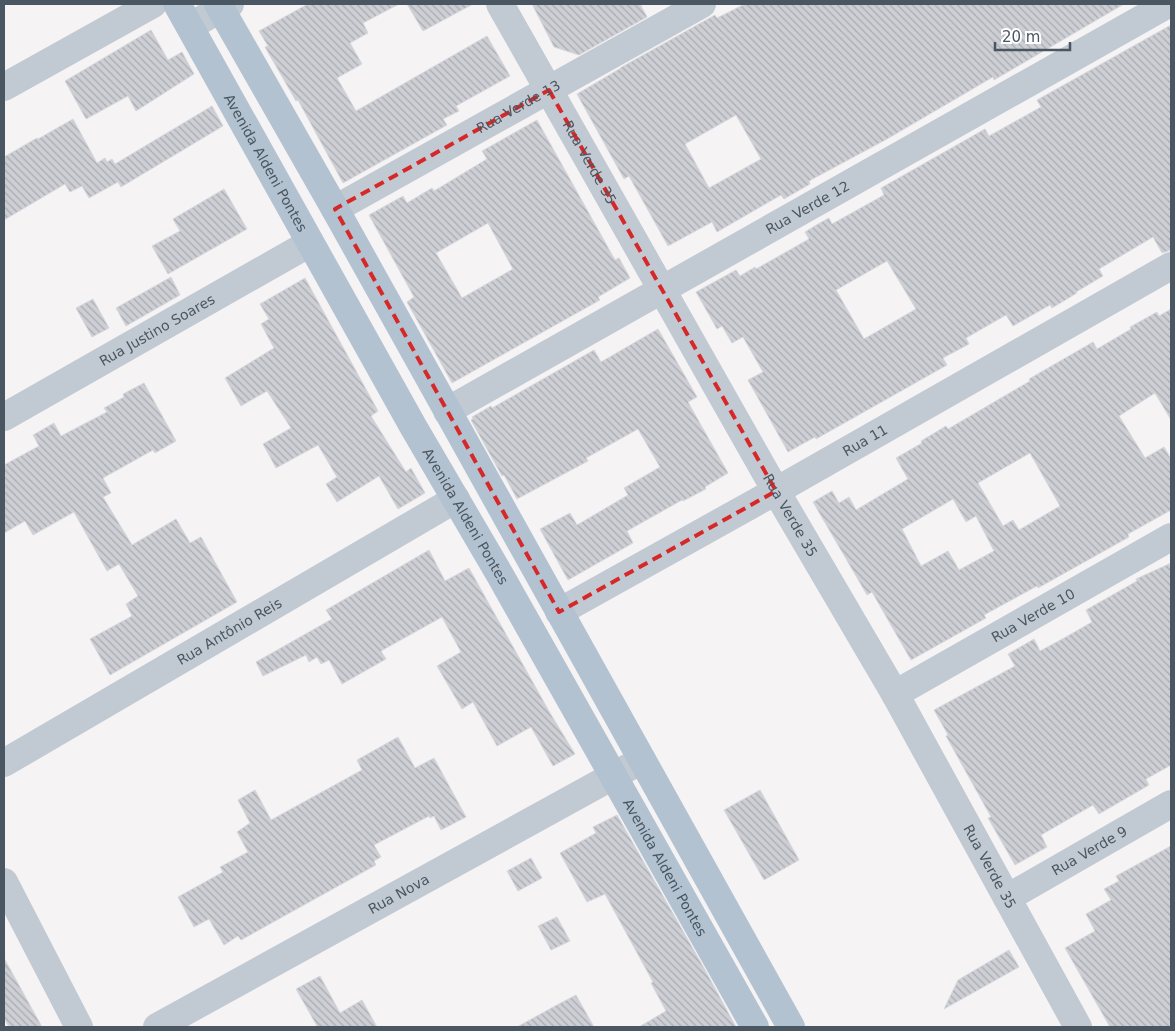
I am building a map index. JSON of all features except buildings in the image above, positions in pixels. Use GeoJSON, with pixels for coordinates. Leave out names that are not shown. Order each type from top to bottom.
{"type":"FeatureCollection","features":[{"type":"Feature","properties":{"kind":"main road"},"geometry":{"type":"LineString","coordinates":[[223,6],[788,1026]]}},
{"type":"Feature","properties":{"kind":"main road","name":"Avenida Aldeni Pontes"},"geometry":{"type":"LineString","coordinates":[[184,15],[310,243],[755,1027]]}},
{"type":"Feature","properties":{"kind":"street"},"geometry":{"type":"LineString","coordinates":[[4,87],[153,4]]}},
{"type":"Feature","properties":{"kind":"street","name":"Rua Verde 35"},"geometry":{"type":"LineString","coordinates":[[500,4],[776,491],[895,694],[1078,1027]]}},
{"type":"Feature","properties":{"kind":"street","name":"Rua Verde 13"},"geometry":{"type":"LineString","coordinates":[[334,209],[702,4]]}},
{"type":"Feature","properties":{"kind":"street","name":"Rua Verde 12"},"geometry":{"type":"LineString","coordinates":[[447,411],[1168,4]]}},
{"type":"Feature","properties":{"kind":"street"},"geometry":{"type":"LineString","coordinates":[[184,15],[223,6]]}},
{"type":"Feature","properties":{"kind":"street","name":"Rua Justino Soares"},"geometry":{"type":"LineString","coordinates":[[4,416],[310,243]]}},
{"type":"Feature","properties":{"kind":"street","name":"Rua 11"},"geometry":{"type":"LineString","coordinates":[[559,612],[1171,266]]}},
{"type":"Feature","properties":{"kind":"street","name":"Rua Antônio Reis"},"geometry":{"type":"LineString","coordinates":[[4,763],[456,499]]}},
{"type":"Feature","properties":{"kind":"street","name":"Rua Verde 10"},"geometry":{"type":"LineString","coordinates":[[895,694],[1171,537]]}},
{"type":"Feature","properties":{"kind":"street","name":"Rua Nova"},"geometry":{"type":"LineString","coordinates":[[157,1027],[642,760]]}},
{"type":"Feature","properties":{"kind":"street","name":"Rua Verde 9"},"geometry":{"type":"LineString","coordinates":[[1007,898],[1171,804]]}},
{"type":"Feature","properties":{"kind":"street"},"geometry":{"type":"LineString","coordinates":[[4,882],[79,1027]]}},
{"type":"Feature","properties":{"kind":"highlighted area"},"geometry":{"type":"Polygon","coordinates":[[[549,90],[776,491],[559,612],[335,209],[549,90]]]}}]}
